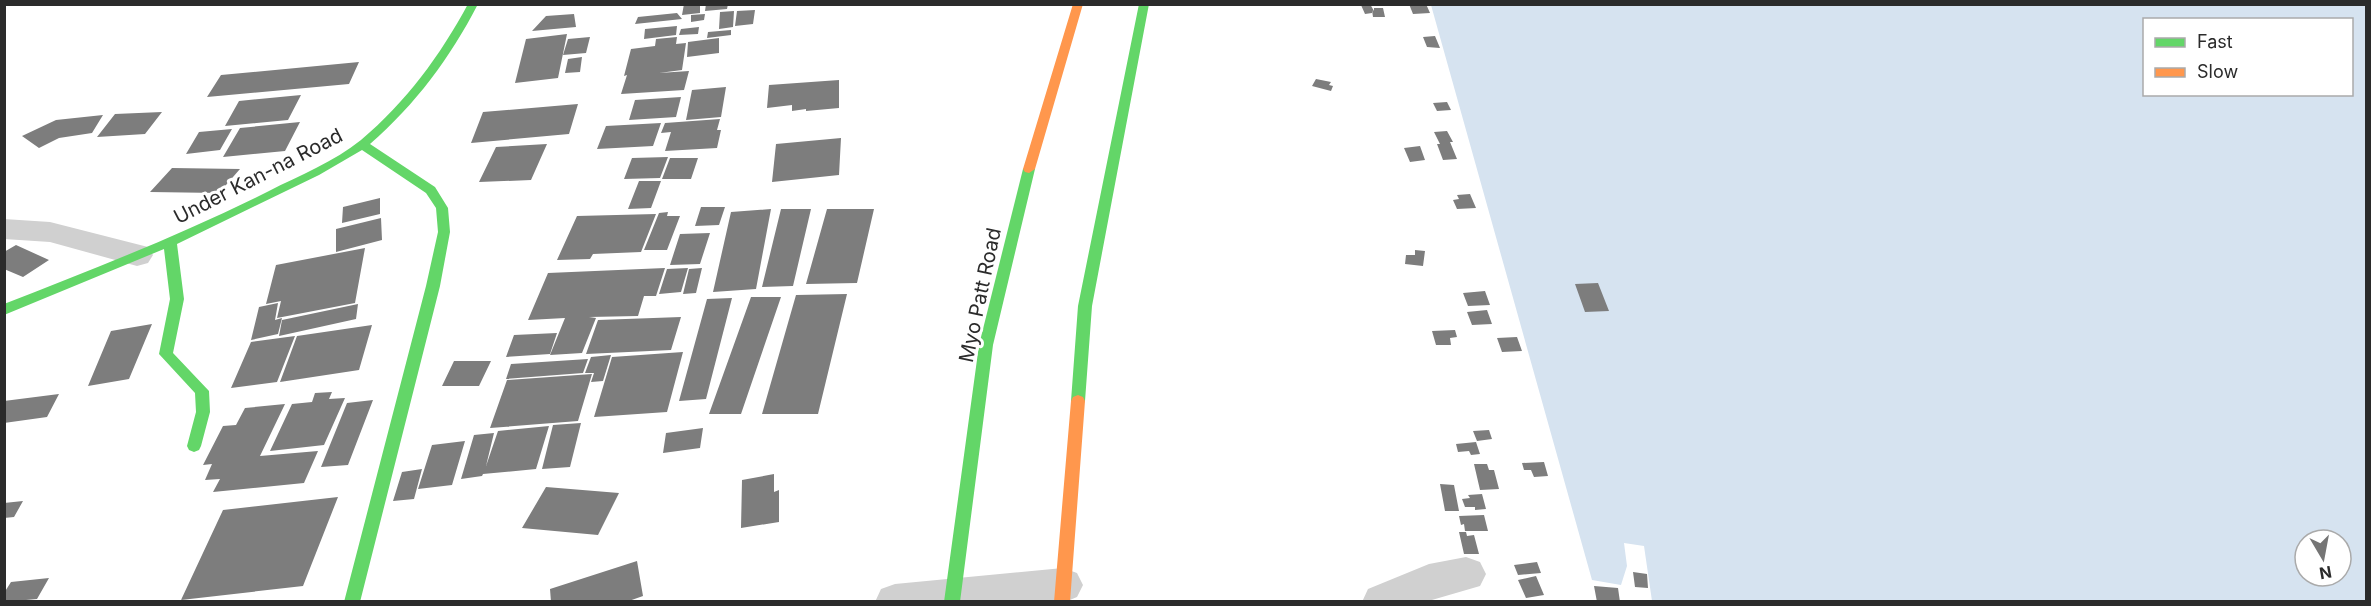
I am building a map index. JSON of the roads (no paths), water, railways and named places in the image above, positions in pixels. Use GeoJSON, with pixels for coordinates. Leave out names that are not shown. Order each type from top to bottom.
{"type":"FeatureCollection","features":[{"type":"Feature","properties":{"kind":"main road","name":"Under Kan-na Road"},"geometry":{"type":"LineString","coordinates":[[4,310],[256,204],[363,145],[412,97],[435,70],[460,31],[473,4]]}},
{"type":"Feature","properties":{"kind":"main road","name":"Myo Patt Road"},"geometry":{"type":"LineString","coordinates":[[952,598],[986,345],[1035,143],[1078,4]]}},
{"type":"Feature","properties":{"kind":"main road"},"geometry":{"type":"LineString","coordinates":[[1063,593],[1085,306],[1144,4]]}},
{"type":"Feature","properties":{"kind":"main road"},"geometry":{"type":"LineString","coordinates":[[352,602],[433,286],[444,232],[442,208],[431,190],[363,145]]}},
{"type":"Feature","properties":{"kind":"main road"},"geometry":{"type":"LineString","coordinates":[[170,242],[177,299],[166,354],[202,390],[203,412],[194,446]]}},
{"type":"Feature","properties":{"kind":"street"},"geometry":{"type":"LineString","coordinates":[[4,229],[50,232],[138,255]]}},
{"type":"Feature","properties":{"kind":"street"},"geometry":{"type":"LineString","coordinates":[[1382,602],[1429,581],[1466,574]]}},
{"type":"Feature","properties":{"kind":"street"},"geometry":{"type":"LineString","coordinates":[[895,602],[1063,593]]}},
{"type":"Feature","properties":{"kind":"water"},"geometry":{"type":"Polygon","coordinates":[[[1431,5],[2366,5],[2366,601],[1652,601],[1644,546],[1624,543],[1627,566],[1621,585],[1592,580],[1431,5]]]}}]}
